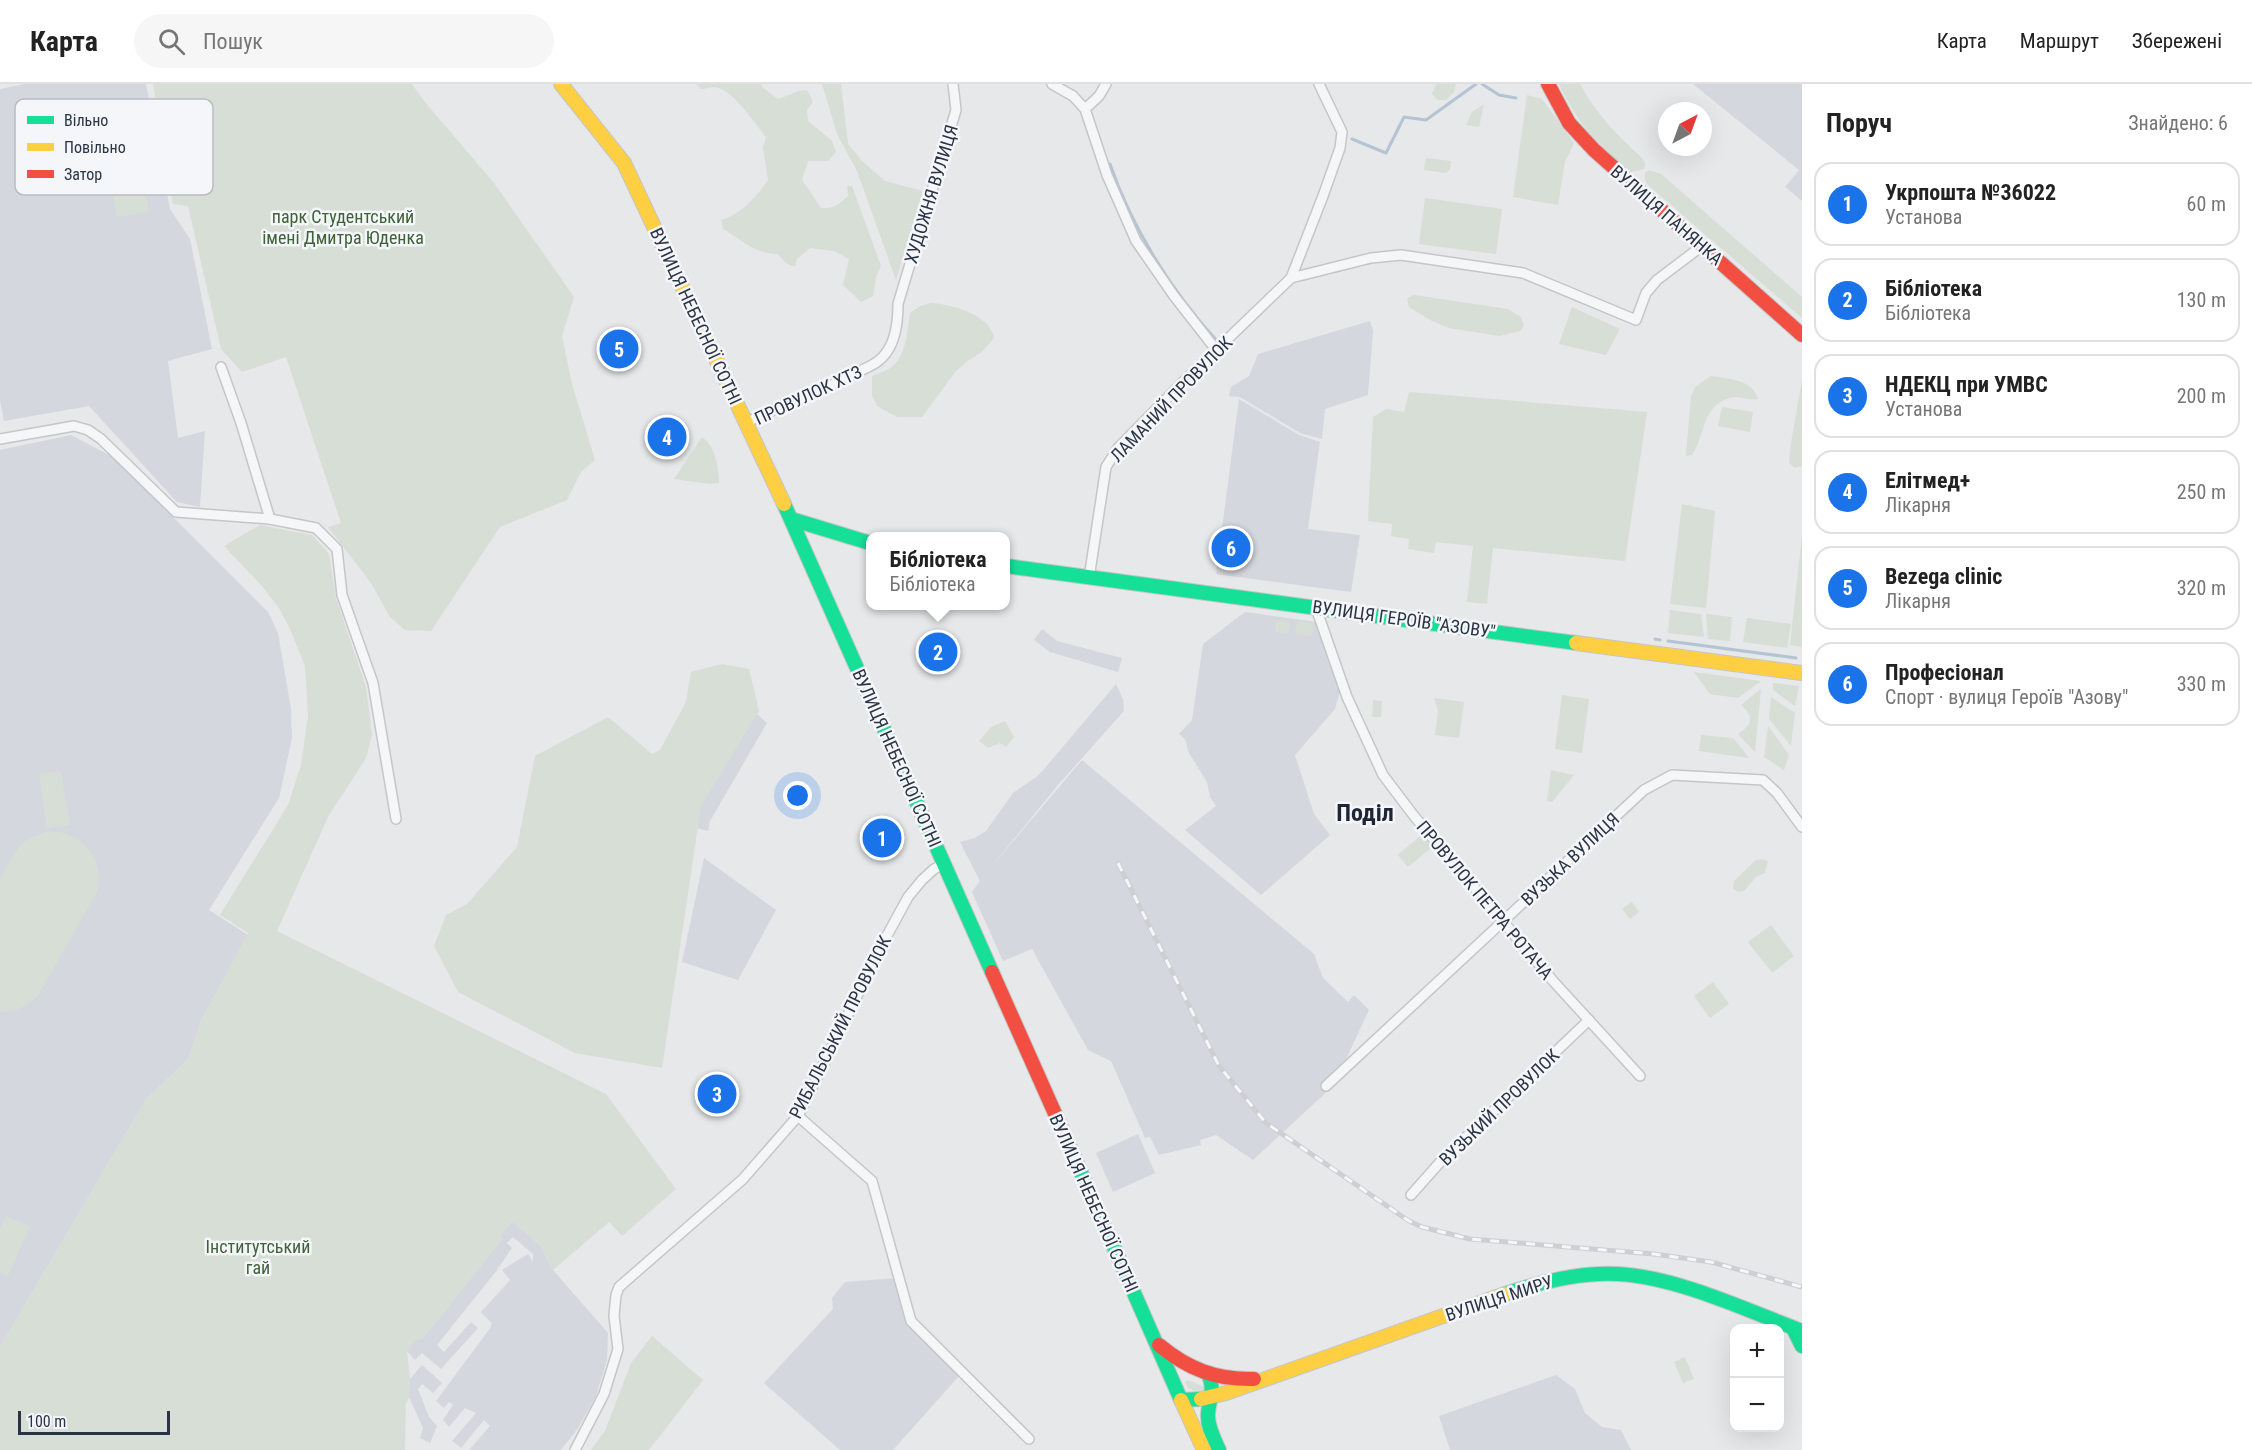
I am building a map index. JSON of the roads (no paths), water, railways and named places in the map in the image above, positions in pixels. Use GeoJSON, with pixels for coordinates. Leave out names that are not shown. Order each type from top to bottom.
{"type":"FeatureCollection","features":[{"type":"Feature","properties":{"kind":"main road","name":"ВУЛИЦЯ НЕБЕСНОЇ СОТНІ"},"geometry":{"type":"LineString","coordinates":[[561,84],[624,163],[791,519],[1204,1450]]}},
{"type":"Feature","properties":{"kind":"main road","name":"ВУЛИЦЯ ПАНЯНКА"},"geometry":{"type":"LineString","coordinates":[[1548,84],[1564,116],[1581,137],[1802,335]]}},
{"type":"Feature","properties":{"kind":"main road"},"geometry":{"type":"LineString","coordinates":[[791,519],[866,542]]}},
{"type":"Feature","properties":{"kind":"main road","name":"ВУЛИЦЯ ГЕРОЇВ \"АЗОВУ\""},"geometry":{"type":"LineString","coordinates":[[1010,567],[1802,673]]}},
{"type":"Feature","properties":{"kind":"main road","name":"ВУЛИЦЯ МИРУ"},"geometry":{"type":"LineString","coordinates":[[1181,1400],[1211,1398],[1519,1289],[1571,1277],[1618,1274],[1674,1284],[1798,1330]]}},
{"type":"Feature","properties":{"kind":"main road"},"geometry":{"type":"LineString","coordinates":[[1798,1330],[1802,1346]]}},
{"type":"Feature","properties":{"kind":"main road","name":"ВУЛИЦЯ МИРУ"},"geometry":{"type":"LineString","coordinates":[[1155,1341],[1192,1369],[1209,1376],[1245,1380],[1269,1378]]}},
{"type":"Feature","properties":{"kind":"main road"},"geometry":{"type":"LineString","coordinates":[[1170,1375],[1192,1369]]}},
{"type":"Feature","properties":{"kind":"main road"},"geometry":{"type":"LineString","coordinates":[[1209,1376],[1213,1390],[1209,1423],[1219,1450]]}},
{"type":"Feature","properties":{"kind":"street","name":"ХУДОЖНЯ ВУЛИЦЯ"},"geometry":{"type":"LineString","coordinates":[[898,304],[956,110],[953,84]]}},
{"type":"Feature","properties":{"kind":"street"},"geometry":{"type":"LineString","coordinates":[[1052,84],[1072,96],[1085,109],[1107,175],[1136,241],[1174,296],[1217,351]]}},
{"type":"Feature","properties":{"kind":"street"},"geometry":{"type":"LineString","coordinates":[[1085,109],[1099,96],[1106,84]]}},
{"type":"Feature","properties":{"kind":"street","name":"ЛАМАНИЙ ПРОВУЛОК"},"geometry":{"type":"LineString","coordinates":[[1089,578],[1106,467],[1118,448],[1183,381],[1291,278],[1340,148],[1342,132],[1318,84]]}},
{"type":"Feature","properties":{"kind":"street"},"geometry":{"type":"LineString","coordinates":[[1291,278],[1371,258],[1401,255],[1523,273],[1636,320],[1647,293],[1657,280],[1702,246]]}},
{"type":"Feature","properties":{"kind":"street","name":"ПРОВУЛОК ХТЗ"},"geometry":{"type":"LineString","coordinates":[[746,423],[762,414],[842,381],[878,362],[891,346],[896,331],[898,304]]}},
{"type":"Feature","properties":{"kind":"street"},"geometry":{"type":"LineString","coordinates":[[221,367],[241,423],[270,519]]}},
{"type":"Feature","properties":{"kind":"street"},"geometry":{"type":"LineString","coordinates":[[0,439],[74,426],[88,430],[101,439],[176,512],[270,519],[316,528],[338,549],[342,595],[373,683],[396,819]]}},
{"type":"Feature","properties":{"kind":"street","name":"ПРОВУЛОК ПЕТРА РОТАЧА"},"geometry":{"type":"LineString","coordinates":[[1316,608],[1347,697],[1383,775],[1414,816],[1503,921],[1640,1076]]}},
{"type":"Feature","properties":{"kind":"street","name":"ВУЗЬКА ВУЛИЦЯ"},"geometry":{"type":"LineString","coordinates":[[1326,1086],[1644,790],[1672,775],[1763,780],[1777,793],[1802,827]]}},
{"type":"Feature","properties":{"kind":"street","name":"РИБАЛЬСЬКИЙ ПРОВУЛОК"},"geometry":{"type":"LineString","coordinates":[[575,1450],[604,1394],[618,1349],[614,1316],[619,1287],[743,1179],[798,1116],[908,897],[934,869],[944,864]]}},
{"type":"Feature","properties":{"kind":"street","name":"ВУЗЬКИЙ ПРОВУЛОК"},"geometry":{"type":"LineString","coordinates":[[1411,1195],[1442,1160],[1589,1020]]}},
{"type":"Feature","properties":{"kind":"street"},"geometry":{"type":"LineString","coordinates":[[798,1116],[872,1181],[911,1321],[1029,1439]]}},
{"type":"Feature","properties":{"kind":"waterway"},"geometry":{"type":"LineString","coordinates":[[1352,139],[1386,153],[1404,117],[1426,120],[1476,84]]}},
{"type":"Feature","properties":{"kind":"waterway"},"geometry":{"type":"LineString","coordinates":[[1482,84],[1499,95],[1516,98]]}},
{"type":"Feature","properties":{"kind":"waterway"},"geometry":{"type":"LineString","coordinates":[[1110,164],[1130,212],[1155,258],[1169,281],[1218,342]]}},
{"type":"Feature","properties":{"kind":"waterway"},"geometry":{"type":"LineString","coordinates":[[1655,639],[1660,640]]}},
{"type":"Feature","properties":{"kind":"waterway"},"geometry":{"type":"LineString","coordinates":[[1668,641],[1796,658]]}},
{"type":"Feature","properties":{"kind":"railway"},"geometry":{"type":"LineString","coordinates":[[1118,863],[1219,1066],[1266,1123],[1409,1221],[1422,1227],[1470,1239],[1654,1254],[1711,1262],[1802,1287]]}},
{"type":"Feature","properties":{"kind":"place","name":"Bezega clinic"},"geometry":{"type":"Point","coordinates":[619,349]}},
{"type":"Feature","properties":{"kind":"place","name":"Елітмед+"},"geometry":{"type":"Point","coordinates":[667,437]}},
{"type":"Feature","properties":{"kind":"place","name":"Професіонал"},"geometry":{"type":"Point","coordinates":[1231,548]}},
{"type":"Feature","properties":{"kind":"place","name":"Бібліотека"},"geometry":{"type":"Point","coordinates":[938,652]}},
{"type":"Feature","properties":{"kind":"place","name":"Укрпошта №36022"},"geometry":{"type":"Point","coordinates":[882,838]}},
{"type":"Feature","properties":{"kind":"place","name":"НДЕКЦ при УМВС"},"geometry":{"type":"Point","coordinates":[717,1094]}},
{"type":"Feature","properties":{"kind":"district","name":"Поділ"},"geometry":{"type":"Point","coordinates":[1365,813]}},
{"type":"Feature","properties":{"kind":"park label","name":"парк Студентський імені Дмитра Юденка"},"geometry":{"type":"Point","coordinates":[343,226]}},
{"type":"Feature","properties":{"kind":"park label","name":"Інститутський гай"},"geometry":{"type":"Point","coordinates":[258,1256]}}]}
